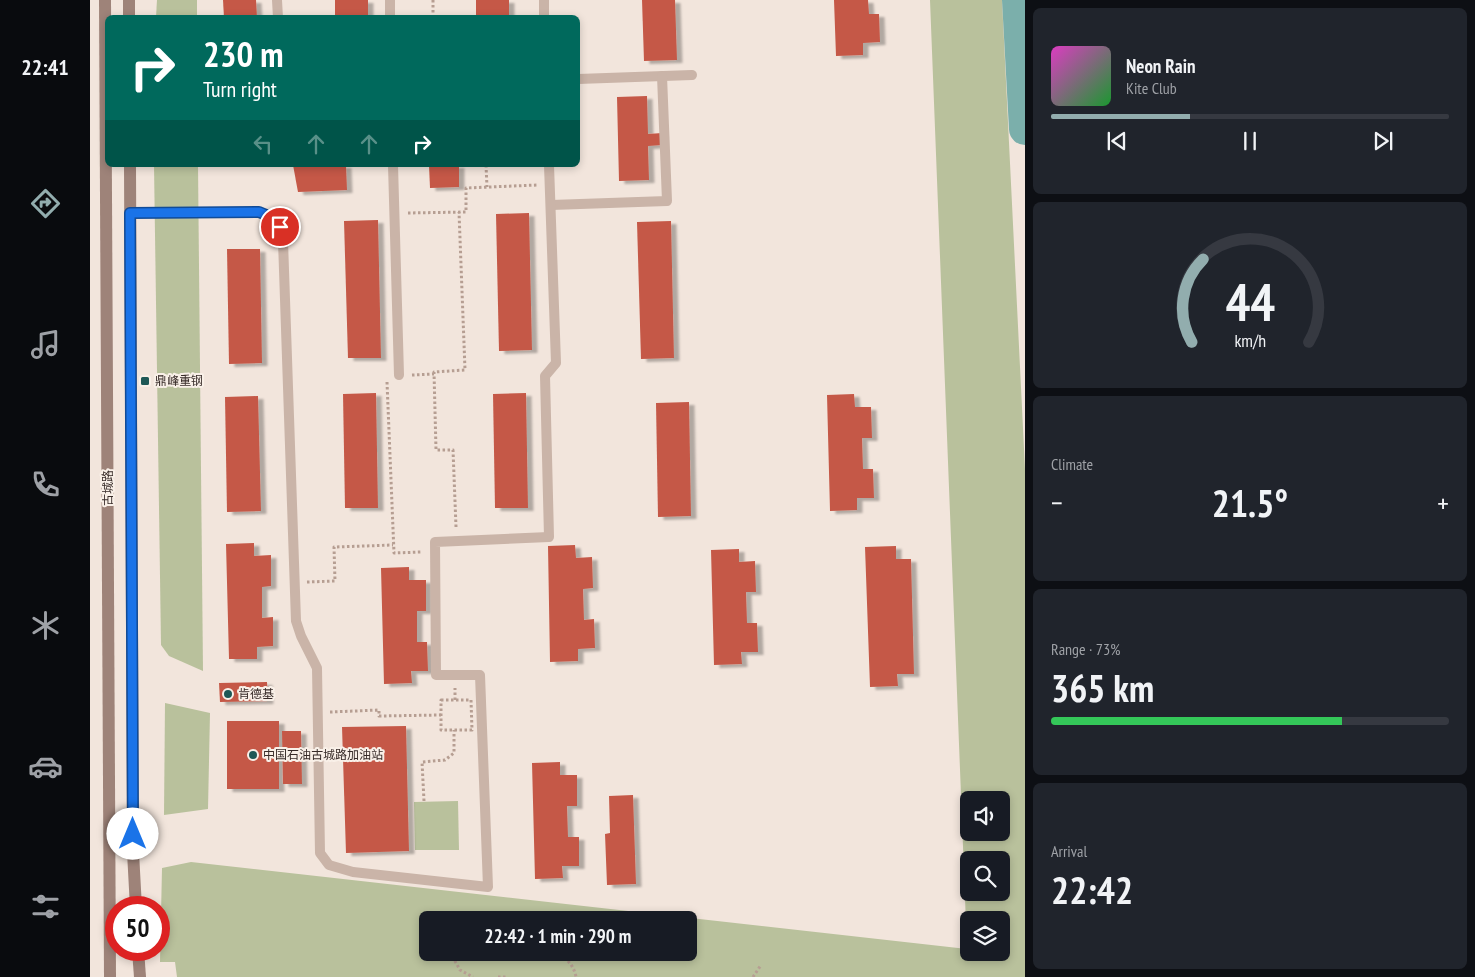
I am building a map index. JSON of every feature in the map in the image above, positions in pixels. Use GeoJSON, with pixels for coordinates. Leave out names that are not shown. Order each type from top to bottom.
{"type":"FeatureCollection","features":[{"type":"Feature","properties":{"kind":"main road","name":"古城路"},"geometry":{"type":"LineString","coordinates":[[105,0],[105,15]]}},
{"type":"Feature","properties":{"kind":"main road"},"geometry":{"type":"LineString","coordinates":[[129,0],[129,15]]}},
{"type":"Feature","properties":{"kind":"main road","name":"古城路"},"geometry":{"type":"LineString","coordinates":[[106,167],[110,977]]}},
{"type":"Feature","properties":{"kind":"main road","name":"古城路"},"geometry":{"type":"LineString","coordinates":[[130,167],[133,852],[135,896]]}},
{"type":"Feature","properties":{"kind":"main road"},"geometry":{"type":"LineString","coordinates":[[139,961],[140,977]]}},
{"type":"Feature","properties":{"kind":"lane"},"geometry":{"type":"LineString","coordinates":[[277,0],[278,15]]}},
{"type":"Feature","properties":{"kind":"lane"},"geometry":{"type":"LineString","coordinates":[[390,0],[390,15]]}},
{"type":"Feature","properties":{"kind":"lane"},"geometry":{"type":"LineString","coordinates":[[544,0],[544,15]]}},
{"type":"Feature","properties":{"kind":"lane"},"geometry":{"type":"LineString","coordinates":[[580,79],[692,74]]}},
{"type":"Feature","properties":{"kind":"lane"},"geometry":{"type":"LineString","coordinates":[[551,205],[667,201],[662,76]]}},
{"type":"Feature","properties":{"kind":"lane"},"geometry":{"type":"LineString","coordinates":[[393,167],[399,375]]}},
{"type":"Feature","properties":{"kind":"lane"},"geometry":{"type":"LineString","coordinates":[[130,213],[259,212],[271,217],[280,227],[283,241],[296,621],[301,636],[317,668],[320,853],[329,865],[352,872],[488,887],[480,675],[436,675],[435,542],[549,536],[545,376],[556,363],[549,167]]}},
{"type":"Feature","properties":{"kind":"path"},"geometry":{"type":"LineString","coordinates":[[433,0],[433,15]]}},
{"type":"Feature","properties":{"kind":"path"},"geometry":{"type":"LineString","coordinates":[[486,167],[487,187]]}},
{"type":"Feature","properties":{"kind":"path"},"geometry":{"type":"LineString","coordinates":[[394,214],[466,212],[466,188],[550,185]]}},
{"type":"Feature","properties":{"kind":"path"},"geometry":{"type":"LineString","coordinates":[[435,552],[394,554],[387,376],[434,374],[434,372],[464,370],[459,212]]}},
{"type":"Feature","properties":{"kind":"path"},"geometry":{"type":"LineString","coordinates":[[434,374],[436,450],[453,450],[456,541]]}},
{"type":"Feature","properties":{"kind":"path"},"geometry":{"type":"LineString","coordinates":[[295,583],[335,581],[334,547],[394,545]]}},
{"type":"Feature","properties":{"kind":"path"},"geometry":{"type":"LineString","coordinates":[[440,700],[471,700],[472,730],[454,730],[441,730],[440,700]]}},
{"type":"Feature","properties":{"kind":"path"},"geometry":{"type":"LineString","coordinates":[[319,712],[379,710],[379,716],[441,715]]}},
{"type":"Feature","properties":{"kind":"path"},"geometry":{"type":"LineString","coordinates":[[424,800],[422,762],[445,760],[454,753],[454,730]]}},
{"type":"Feature","properties":{"kind":"path"},"geometry":{"type":"LineString","coordinates":[[455,961],[464,975],[473,977]]}},
{"type":"Feature","properties":{"kind":"path"},"geometry":{"type":"LineString","coordinates":[[569,961],[576,977]]}},
{"type":"Feature","properties":{"kind":"path"},"geometry":{"type":"LineString","coordinates":[[753,977],[761,966]]}},
{"type":"Feature","properties":{"kind":"path"},"geometry":{"type":"LineString","coordinates":[[498,977],[507,977]]}},
{"type":"Feature","properties":{"kind":"green space"},"geometry":{"type":"Polygon","coordinates":[[[157,0],[197,0],[197,15],[156,15],[157,0]]]}},
{"type":"Feature","properties":{"kind":"green space"},"geometry":{"type":"Polygon","coordinates":[[[930,0],[1002,0],[1025,469],[1025,977],[177,977],[175,962],[160,962],[170,961],[170,896],[161,896],[162,868],[191,862],[628,911],[419,911],[419,961],[697,961],[697,919],[960,948],[960,961],[1010,961],[1010,911],[966,911],[965,901],[1010,901],[1010,851],[963,851],[963,841],[1010,841],[1010,791],[961,791],[930,0]]]}},
{"type":"Feature","properties":{"kind":"green space"},"geometry":{"type":"Polygon","coordinates":[[[154,167],[198,167],[203,671],[169,656],[161,645],[154,167]]]}},
{"type":"Feature","properties":{"kind":"green space"},"geometry":{"type":"Polygon","coordinates":[[[165,703],[210,713],[208,809],[164,815],[165,703]]]}},
{"type":"Feature","properties":{"kind":"green space"},"geometry":{"type":"Polygon","coordinates":[[[458,801],[459,850],[415,850],[414,802],[458,801]]]}},
{"type":"Feature","properties":{"kind":"building"},"geometry":{"type":"Polygon","coordinates":[[[223,0],[256,0],[257,15],[224,15],[223,0]]]}},
{"type":"Feature","properties":{"kind":"building"},"geometry":{"type":"Polygon","coordinates":[[[335,0],[368,0],[368,15],[335,15],[335,0]]]}},
{"type":"Feature","properties":{"kind":"building"},"geometry":{"type":"Polygon","coordinates":[[[476,0],[509,0],[509,15],[476,15],[476,0]]]}},
{"type":"Feature","properties":{"kind":"building"},"geometry":{"type":"Polygon","coordinates":[[[642,0],[675,0],[677,60],[644,61],[642,0]]]}},
{"type":"Feature","properties":{"kind":"building"},"geometry":{"type":"Polygon","coordinates":[[[834,0],[868,0],[869,14],[879,14],[880,42],[863,43],[863,55],[836,56],[834,0]]]}},
{"type":"Feature","properties":{"kind":"building"},"geometry":{"type":"Polygon","coordinates":[[[647,96],[648,134],[662,133],[662,145],[648,146],[649,180],[619,181],[617,97],[647,96]]]}},
{"type":"Feature","properties":{"kind":"building"},"geometry":{"type":"Polygon","coordinates":[[[293,167],[346,167],[347,190],[298,192],[293,167]]]}},
{"type":"Feature","properties":{"kind":"building"},"geometry":{"type":"Polygon","coordinates":[[[429,167],[459,167],[459,187],[430,188],[429,167]]]}},
{"type":"Feature","properties":{"kind":"building"},"geometry":{"type":"Polygon","coordinates":[[[529,213],[532,350],[499,351],[496,214],[529,213]]]}},
{"type":"Feature","properties":{"kind":"building"},"geometry":{"type":"Polygon","coordinates":[[[378,220],[381,358],[348,358],[344,221],[378,220]]]}},
{"type":"Feature","properties":{"kind":"building"},"geometry":{"type":"Polygon","coordinates":[[[671,221],[674,358],[641,359],[637,222],[671,221]]]}},
{"type":"Feature","properties":{"kind":"building"},"geometry":{"type":"Polygon","coordinates":[[[227,249],[260,249],[262,363],[229,364],[227,249]]]}},
{"type":"Feature","properties":{"kind":"building"},"geometry":{"type":"Polygon","coordinates":[[[376,393],[378,508],[345,508],[343,394],[376,393]]]}},
{"type":"Feature","properties":{"kind":"building"},"geometry":{"type":"Polygon","coordinates":[[[526,393],[528,508],[495,508],[493,394],[526,393]]]}},
{"type":"Feature","properties":{"kind":"building"},"geometry":{"type":"Polygon","coordinates":[[[854,394],[855,407],[871,407],[872,438],[862,438],[863,469],[873,469],[874,498],[857,498],[857,510],[830,511],[827,395],[854,394]]]}},
{"type":"Feature","properties":{"kind":"building"},"geometry":{"type":"Polygon","coordinates":[[[258,396],[261,511],[227,512],[225,397],[258,396]]]}},
{"type":"Feature","properties":{"kind":"building"},"geometry":{"type":"Polygon","coordinates":[[[689,402],[691,516],[658,517],[656,403],[689,402]]]}},
{"type":"Feature","properties":{"kind":"building"},"geometry":{"type":"Polygon","coordinates":[[[254,543],[254,556],[271,555],[271,586],[262,587],[262,618],[273,617],[273,646],[257,647],[257,659],[229,659],[226,544],[254,543]]]}},
{"type":"Feature","properties":{"kind":"building"},"geometry":{"type":"Polygon","coordinates":[[[575,545],[576,558],[592,557],[593,588],[583,589],[584,620],[594,619],[595,648],[578,649],[578,661],[550,662],[548,546],[575,545]]]}},
{"type":"Feature","properties":{"kind":"building"},"geometry":{"type":"Polygon","coordinates":[[[896,546],[896,559],[911,559],[914,674],[897,674],[898,686],[870,687],[865,547],[896,546]]]}},
{"type":"Feature","properties":{"kind":"building"},"geometry":{"type":"Polygon","coordinates":[[[739,549],[739,562],[755,561],[756,592],[746,592],[747,623],[757,623],[758,652],[741,652],[742,664],[714,665],[711,550],[739,549]]]}},
{"type":"Feature","properties":{"kind":"building"},"geometry":{"type":"Polygon","coordinates":[[[409,567],[409,580],[426,580],[426,611],[417,611],[417,642],[427,642],[428,671],[411,671],[412,683],[384,684],[381,568],[409,567]]]}},
{"type":"Feature","properties":{"kind":"building"},"geometry":{"type":"Polygon","coordinates":[[[267,682],[268,701],[220,702],[219,683],[267,682]]]}},
{"type":"Feature","properties":{"kind":"building","name":"中国石油古城路加油站"},"geometry":{"type":"Polygon","coordinates":[[[227,721],[279,721],[279,789],[227,789],[227,721]]]}},
{"type":"Feature","properties":{"kind":"building"},"geometry":{"type":"Polygon","coordinates":[[[406,726],[409,851],[346,853],[342,727],[406,726]]]}},
{"type":"Feature","properties":{"kind":"building"},"geometry":{"type":"Polygon","coordinates":[[[282,731],[301,731],[302,784],[283,784],[282,731]]]}},
{"type":"Feature","properties":{"kind":"building"},"geometry":{"type":"Polygon","coordinates":[[[560,762],[560,775],[577,775],[577,806],[567,806],[568,837],[579,837],[579,866],[562,866],[563,878],[535,879],[532,763],[560,762]]]}},
{"type":"Feature","properties":{"kind":"building"},"geometry":{"type":"Polygon","coordinates":[[[633,795],[636,884],[607,885],[605,834],[610,833],[609,796],[633,795]]]}},
{"type":"Feature","properties":{"kind":"waterway"},"geometry":{"type":"LineString","coordinates":[[1018,0],[1025,129]]}},
{"type":"Feature","properties":{"kind":"place","name":"鼎峰重钢"},"geometry":{"type":"Point","coordinates":[145,381]}},
{"type":"Feature","properties":{"kind":"place","name":"肯德基"},"geometry":{"type":"Point","coordinates":[228,694]}},
{"type":"Feature","properties":{"kind":"place","name":"中国石油古城路加油站"},"geometry":{"type":"Point","coordinates":[253,755]}},
{"type":"Feature","properties":{"kind":"route"},"geometry":{"type":"LineString","coordinates":[[133,834],[130,213],[259,212],[271,217],[280,227]]}}]}
